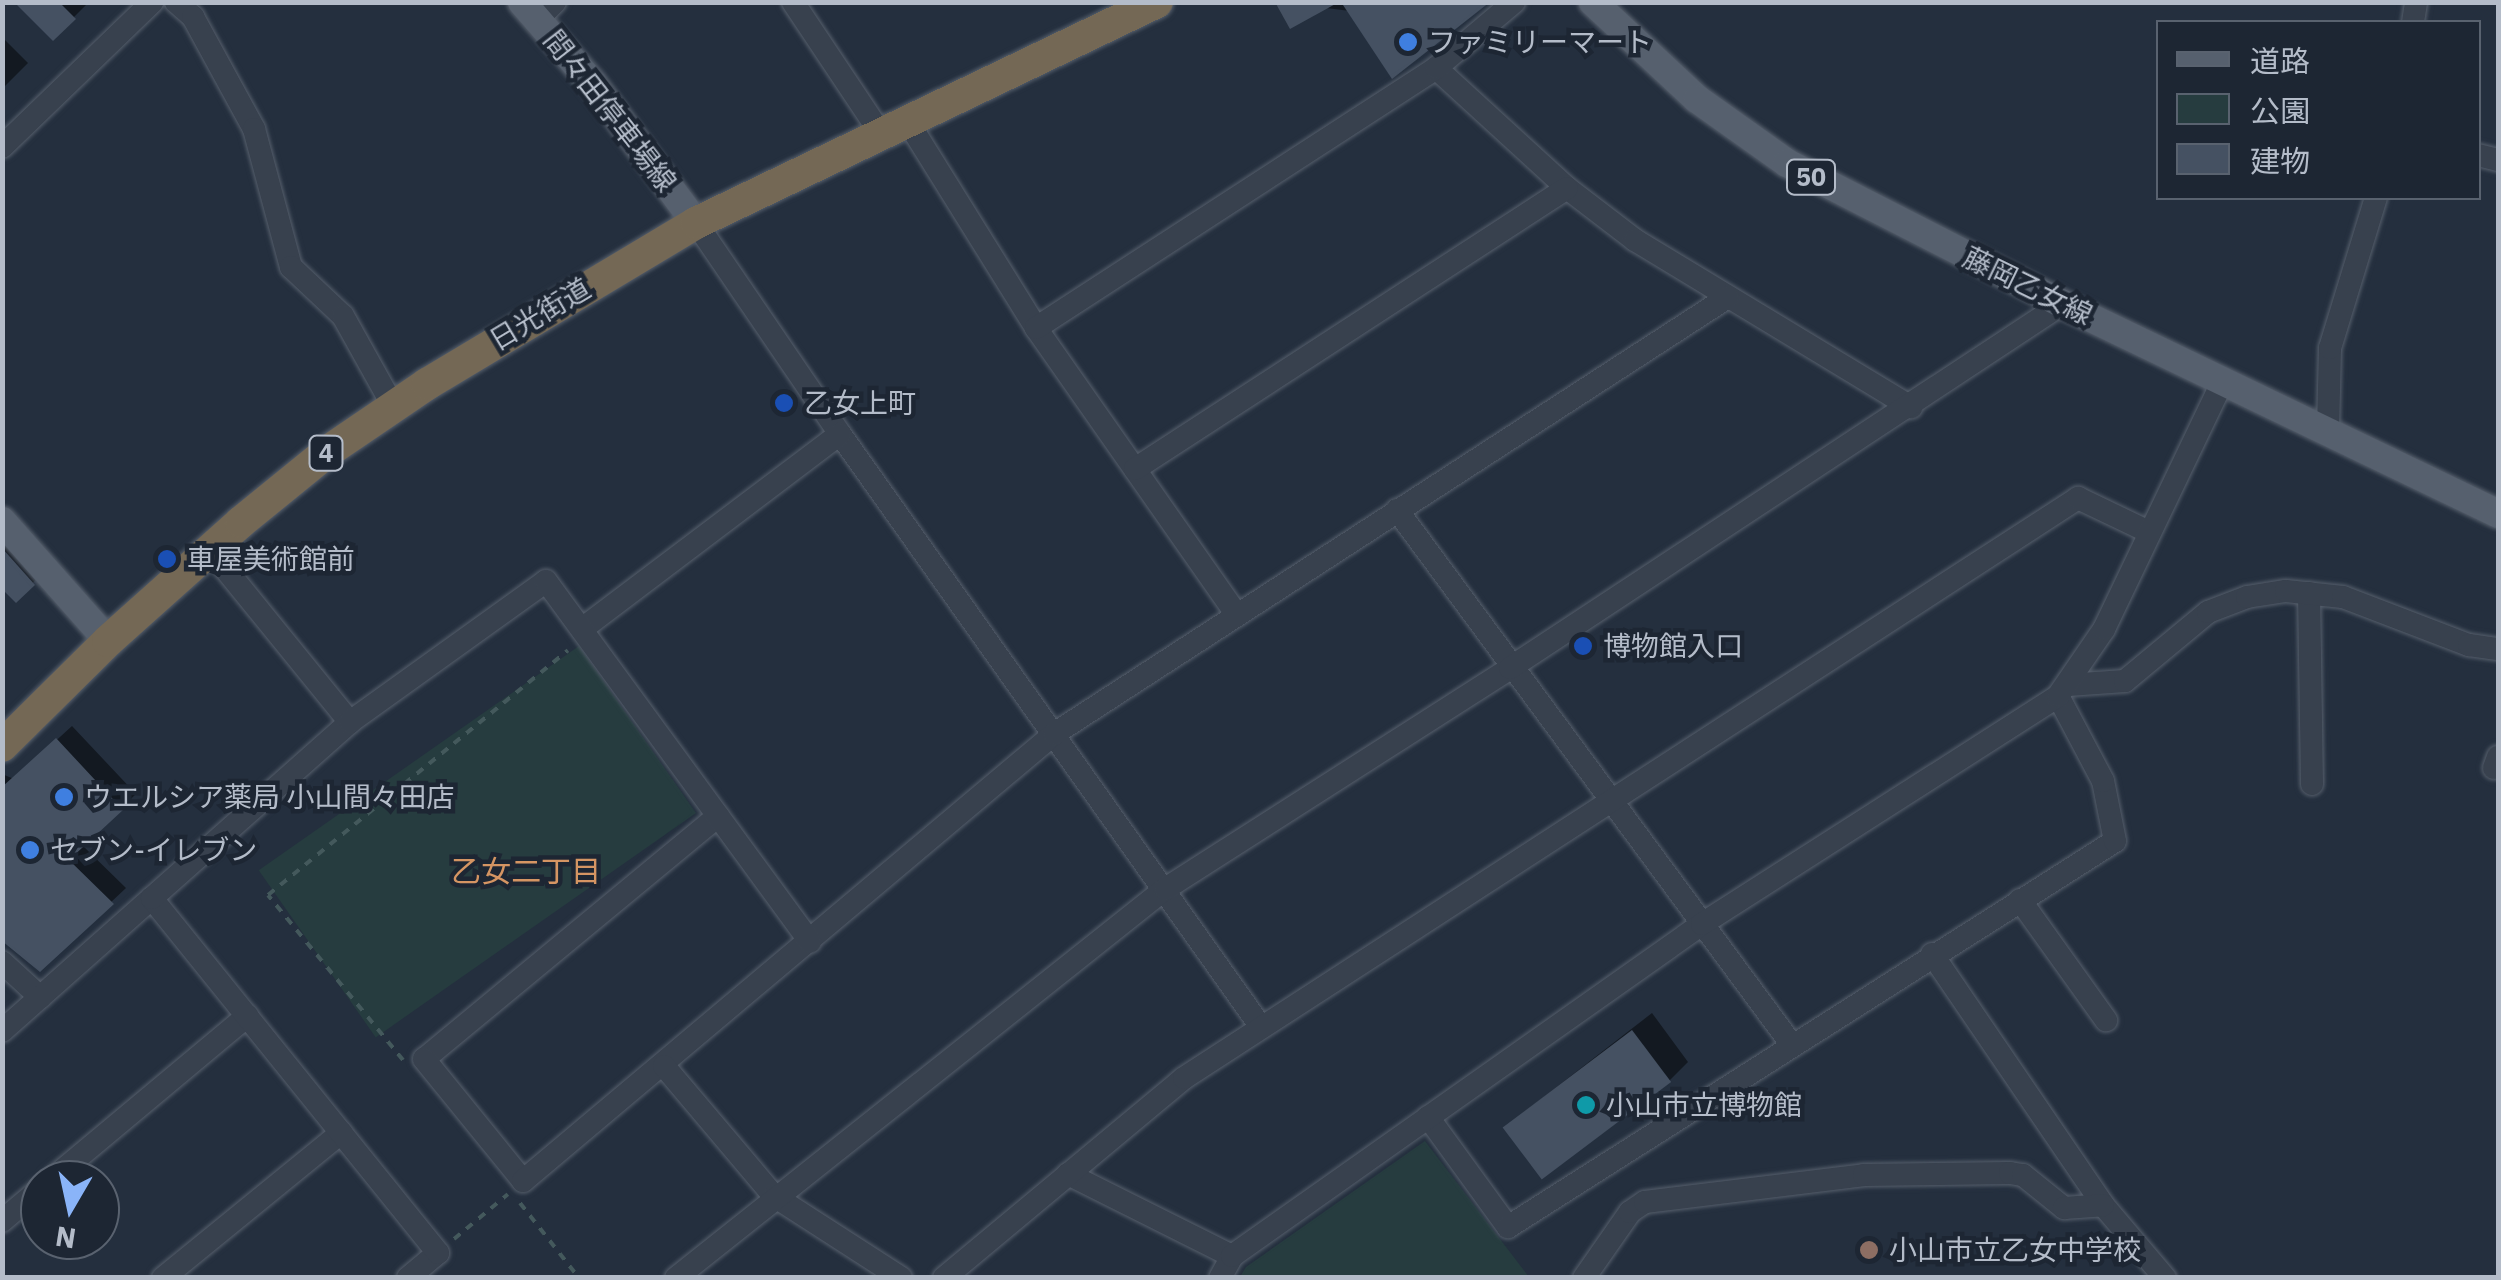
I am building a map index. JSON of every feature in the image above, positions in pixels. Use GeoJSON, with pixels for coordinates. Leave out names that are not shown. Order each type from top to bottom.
{"type":"FeatureCollection","features":[{"type":"Feature","properties":{"kind":"highway","name":"日光街道"},"geometry":{"type":"LineString","coordinates":[[2,746],[108,641],[210,550],[326,452],[393,406],[548,307],[696,223],[1150,4]]}},
{"type":"Feature","properties":{"kind":"main road","name":"藤岡乙女線"},"geometry":{"type":"LineString","coordinates":[[1592,2],[1698,100],[1786,163],[2062,304],[2497,508]]}},
{"type":"Feature","properties":{"kind":"main road","name":"間々田停車場線"},"geometry":{"type":"LineString","coordinates":[[538,8],[696,223]]}},
{"type":"Feature","properties":{"kind":"main road"},"geometry":{"type":"LineString","coordinates":[[2,521],[108,641]]}},
{"type":"Feature","properties":{"kind":"street"},"geometry":{"type":"LineString","coordinates":[[2,147],[152,2]]}},
{"type":"Feature","properties":{"kind":"street"},"geometry":{"type":"LineString","coordinates":[[176,2],[193,18],[254,129],[291,266],[343,316],[393,406]]}},
{"type":"Feature","properties":{"kind":"street"},"geometry":{"type":"LineString","coordinates":[[794,2],[894,128],[1236,614]]}},
{"type":"Feature","properties":{"kind":"street"},"geometry":{"type":"LineString","coordinates":[[1036,328],[1436,68],[1514,2]]}},
{"type":"Feature","properties":{"kind":"street"},"geometry":{"type":"LineString","coordinates":[[1436,68],[1567,188],[1635,240],[1911,406]]}},
{"type":"Feature","properties":{"kind":"street"},"geometry":{"type":"LineString","coordinates":[[1135,470],[1567,188]]}},
{"type":"Feature","properties":{"kind":"street"},"geometry":{"type":"LineString","coordinates":[[2328,430],[2330,348],[2375,200]]}},
{"type":"Feature","properties":{"kind":"street"},"geometry":{"type":"LineString","coordinates":[[696,223],[840,434],[1261,1026]]}},
{"type":"Feature","properties":{"kind":"street"},"geometry":{"type":"LineString","coordinates":[[718,816],[424,1059],[517,1186],[1054,734],[1728,296]]}},
{"type":"Feature","properties":{"kind":"street"},"geometry":{"type":"LineString","coordinates":[[676,1278],[774,1196],[1164,890],[1510,668],[2062,304]]}},
{"type":"Feature","properties":{"kind":"street"},"geometry":{"type":"LineString","coordinates":[[1220,1278],[1232,1256],[1702,924],[2063,690],[2104,628],[2223,380]]}},
{"type":"Feature","properties":{"kind":"street"},"geometry":{"type":"LineString","coordinates":[[584,632],[840,434]]}},
{"type":"Feature","properties":{"kind":"street"},"geometry":{"type":"LineString","coordinates":[[944,1278],[1184,1078],[2078,498],[2149,532]]}},
{"type":"Feature","properties":{"kind":"street"},"geometry":{"type":"LineString","coordinates":[[1397,510],[1792,1045]]}},
{"type":"Feature","properties":{"kind":"street"},"geometry":{"type":"LineString","coordinates":[[210,550],[350,722]]}},
{"type":"Feature","properties":{"kind":"street"},"geometry":{"type":"LineString","coordinates":[[2,1030],[350,722],[546,581],[810,942]]}},
{"type":"Feature","properties":{"kind":"street"},"geometry":{"type":"LineString","coordinates":[[2063,690],[2125,681],[2208,612],[2247,596],[2286,590],[2342,597],[2468,645],[2498,649]]}},
{"type":"Feature","properties":{"kind":"street"},"geometry":{"type":"LineString","coordinates":[[2309,593],[2312,784]]}},
{"type":"Feature","properties":{"kind":"street"},"geometry":{"type":"LineString","coordinates":[[1428,1117],[1508,1227],[2114,840],[2103,782],[2063,690]]}},
{"type":"Feature","properties":{"kind":"street"},"geometry":{"type":"LineString","coordinates":[[152,898],[438,1253],[408,1278]]}},
{"type":"Feature","properties":{"kind":"street"},"geometry":{"type":"LineString","coordinates":[[2020,900],[2106,1020]]}},
{"type":"Feature","properties":{"kind":"street"},"geometry":{"type":"LineString","coordinates":[[1932,954],[2103,1204],[2165,1278]]}},
{"type":"Feature","properties":{"kind":"street"},"geometry":{"type":"LineString","coordinates":[[2,962],[40,997]]}},
{"type":"Feature","properties":{"kind":"street"},"geometry":{"type":"LineString","coordinates":[[75,1160],[247,1016]]}},
{"type":"Feature","properties":{"kind":"street"},"geometry":{"type":"LineString","coordinates":[[664,1066],[774,1196],[901,1278]]}},
{"type":"Feature","properties":{"kind":"street"},"geometry":{"type":"LineString","coordinates":[[164,1278],[341,1133]]}},
{"type":"Feature","properties":{"kind":"street"},"geometry":{"type":"LineString","coordinates":[[1584,1278],[1630,1212],[1645,1202],[1864,1175],[2010,1173],[2024,1175],[2064,1208],[2103,1204]]}},
{"type":"Feature","properties":{"kind":"street"},"geometry":{"type":"LineString","coordinates":[[1068,1174],[1232,1256]]}},
{"type":"Feature","properties":{"kind":"path"},"geometry":{"type":"LineString","coordinates":[[414,1073],[268,896],[584,632]]}},
{"type":"Feature","properties":{"kind":"path"},"geometry":{"type":"LineString","coordinates":[[438,1253],[517,1186],[579,1278]]}},
{"type":"Feature","properties":{"kind":"green space"},"geometry":{"type":"Polygon","coordinates":[[[579,646],[696,813],[376,1037],[259,870],[579,646]]]}},
{"type":"Feature","properties":{"kind":"green space"},"geometry":{"type":"Polygon","coordinates":[[[1425,1141],[1529,1277],[1240,1277],[1246,1267],[1425,1141]]]}},
{"type":"Feature","properties":{"kind":"building"},"geometry":{"type":"Polygon","coordinates":[[[14,2],[59,2],[76,19],[53,41],[14,2]]]}},
{"type":"Feature","properties":{"kind":"building"},"geometry":{"type":"Polygon","coordinates":[[[1275,2],[1339,2],[1290,29],[1275,2]]]}},
{"type":"Feature","properties":{"kind":"building","name":"ファミリーマート"},"geometry":{"type":"Polygon","coordinates":[[[1341,2],[1490,2],[1392,79],[1341,2]]]}},
{"type":"Feature","properties":{"kind":"building"},"geometry":{"type":"Polygon","coordinates":[[[2,548],[35,585],[16,603],[2,589],[2,548]]]}},
{"type":"Feature","properties":{"kind":"building"},"geometry":{"type":"Polygon","coordinates":[[[56,738],[123,810],[69,860],[114,904],[40,972],[2,941],[2,787],[56,738]]]}},
{"type":"Feature","properties":{"kind":"building","name":"小山市立博物館"},"geometry":{"type":"Polygon","coordinates":[[[1632,1030],[1671,1082],[1542,1179],[1503,1127],[1632,1030]]]}},
{"type":"Feature","properties":{"kind":"place","name":"ファミリーマート"},"geometry":{"type":"Point","coordinates":[1408,42]}},
{"type":"Feature","properties":{"kind":"place","name":"乙女上町"},"geometry":{"type":"Point","coordinates":[784,403]}},
{"type":"Feature","properties":{"kind":"place","name":"車屋美術館前"},"geometry":{"type":"Point","coordinates":[167,559]}},
{"type":"Feature","properties":{"kind":"place","name":"博物館入口"},"geometry":{"type":"Point","coordinates":[1583,646]}},
{"type":"Feature","properties":{"kind":"place","name":"ウエルシア薬局 小山間々田店"},"geometry":{"type":"Point","coordinates":[64,797]}},
{"type":"Feature","properties":{"kind":"place","name":"セブン-イレブン"},"geometry":{"type":"Point","coordinates":[30,850]}},
{"type":"Feature","properties":{"kind":"place","name":"小山市立博物館"},"geometry":{"type":"Point","coordinates":[1586,1105]}},
{"type":"Feature","properties":{"kind":"place","name":"小山市立乙女中学校"},"geometry":{"type":"Point","coordinates":[1869,1250]}},
{"type":"Feature","properties":{"kind":"district","name":"乙女二丁目"},"geometry":{"type":"Point","coordinates":[526,871]}}]}
